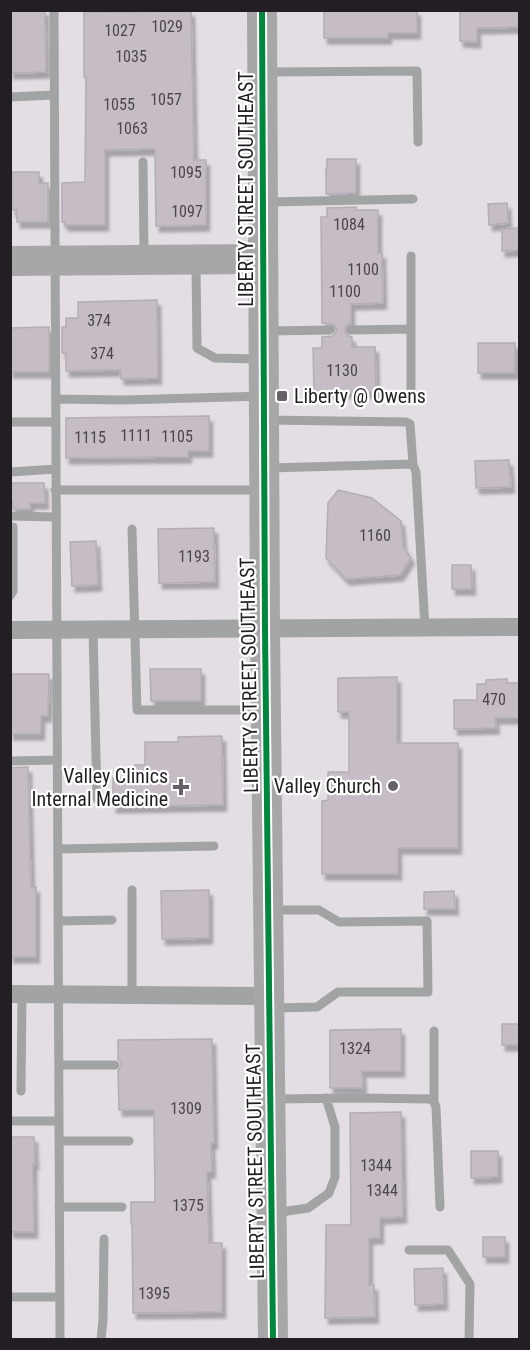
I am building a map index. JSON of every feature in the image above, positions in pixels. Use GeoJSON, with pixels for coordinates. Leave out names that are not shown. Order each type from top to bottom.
{"type":"FeatureCollection","features":[{"type":"Feature","properties":{"kind":"main road","name":"LIBERTY STREET SOUTHEAST"},"geometry":{"type":"LineString","coordinates":[[262,10],[265,629],[273,1340]]}},
{"type":"Feature","properties":{"kind":"main road"},"geometry":{"type":"LineString","coordinates":[[10,261],[263,259]]}},
{"type":"Feature","properties":{"kind":"street"},"geometry":{"type":"LineString","coordinates":[[10,630],[519,627]]}},
{"type":"Feature","properties":{"kind":"street"},"geometry":{"type":"LineString","coordinates":[[16,994],[132,995],[269,1002]]}},
{"type":"Feature","properties":{"kind":"lane"},"geometry":{"type":"LineString","coordinates":[[54,10],[60,1340]]}},
{"type":"Feature","properties":{"kind":"lane"},"geometry":{"type":"LineString","coordinates":[[262,72],[417,71],[418,142]]}},
{"type":"Feature","properties":{"kind":"lane"},"geometry":{"type":"LineString","coordinates":[[10,97],[54,95]]}},
{"type":"Feature","properties":{"kind":"lane"},"geometry":{"type":"LineString","coordinates":[[143,162],[144,260]]}},
{"type":"Feature","properties":{"kind":"lane"},"geometry":{"type":"LineString","coordinates":[[263,202],[413,199]]}},
{"type":"Feature","properties":{"kind":"lane"},"geometry":{"type":"LineString","coordinates":[[411,256],[411,388]]}},
{"type":"Feature","properties":{"kind":"lane"},"geometry":{"type":"LineString","coordinates":[[195,259],[197,348],[215,358],[330,330]]}},
{"type":"Feature","properties":{"kind":"lane"},"geometry":{"type":"LineString","coordinates":[[352,330],[411,329]]}},
{"type":"Feature","properties":{"kind":"lane"},"geometry":{"type":"LineString","coordinates":[[56,399],[124,400],[264,408],[410,424],[413,464],[416,472],[425,628]]}},
{"type":"Feature","properties":{"kind":"lane"},"geometry":{"type":"LineString","coordinates":[[10,422],[55,422]]}},
{"type":"Feature","properties":{"kind":"lane"},"geometry":{"type":"LineString","coordinates":[[55,490],[264,479],[413,464]]}},
{"type":"Feature","properties":{"kind":"lane"},"geometry":{"type":"LineString","coordinates":[[10,472],[56,469]]}},
{"type":"Feature","properties":{"kind":"lane"},"geometry":{"type":"LineString","coordinates":[[10,516],[56,517]]}},
{"type":"Feature","properties":{"kind":"lane"},"geometry":{"type":"LineString","coordinates":[[10,596],[13,591],[13,527]]}},
{"type":"Feature","properties":{"kind":"lane"},"geometry":{"type":"LineString","coordinates":[[132,529],[137,710],[266,710]]}},
{"type":"Feature","properties":{"kind":"lane"},"geometry":{"type":"LineString","coordinates":[[93,630],[97,799]]}},
{"type":"Feature","properties":{"kind":"lane"},"geometry":{"type":"LineString","coordinates":[[10,761],[57,760]]}},
{"type":"Feature","properties":{"kind":"lane"},"geometry":{"type":"LineString","coordinates":[[58,849],[214,846]]}},
{"type":"Feature","properties":{"kind":"lane"},"geometry":{"type":"LineString","coordinates":[[132,890],[132,995]]}},
{"type":"Feature","properties":{"kind":"lane"},"geometry":{"type":"LineString","coordinates":[[268,910],[319,910],[339,922],[427,921],[428,992],[338,992],[317,1007],[269,1002]]}},
{"type":"Feature","properties":{"kind":"lane"},"geometry":{"type":"LineString","coordinates":[[58,921],[112,920]]}},
{"type":"Feature","properties":{"kind":"lane"},"geometry":{"type":"LineString","coordinates":[[16,994],[21,1091]]}},
{"type":"Feature","properties":{"kind":"lane"},"geometry":{"type":"LineString","coordinates":[[434,1031],[434,1102],[440,1207]]}},
{"type":"Feature","properties":{"kind":"lane"},"geometry":{"type":"LineString","coordinates":[[59,1065],[115,1065]]}},
{"type":"Feature","properties":{"kind":"lane"},"geometry":{"type":"LineString","coordinates":[[272,1213],[308,1209],[329,1193],[335,1177],[335,1127],[326,1098]]}},
{"type":"Feature","properties":{"kind":"lane"},"geometry":{"type":"LineString","coordinates":[[271,1099],[430,1099],[434,1102]]}},
{"type":"Feature","properties":{"kind":"lane"},"geometry":{"type":"LineString","coordinates":[[10,1121],[59,1121]]}},
{"type":"Feature","properties":{"kind":"lane"},"geometry":{"type":"LineString","coordinates":[[59,1141],[129,1141]]}},
{"type":"Feature","properties":{"kind":"lane"},"geometry":{"type":"LineString","coordinates":[[60,1207],[122,1207]]}},
{"type":"Feature","properties":{"kind":"lane"},"geometry":{"type":"LineString","coordinates":[[101,1340],[104,1239]]}},
{"type":"Feature","properties":{"kind":"lane"},"geometry":{"type":"LineString","coordinates":[[409,1250],[447,1250],[470,1284],[469,1340]]}},
{"type":"Feature","properties":{"kind":"lane"},"geometry":{"type":"LineString","coordinates":[[10,1298],[60,1297]]}},
{"type":"Feature","properties":{"kind":"building"},"geometry":{"type":"Polygon","coordinates":[[[10,10],[45,10],[46,72],[10,73],[10,10]]]}},
{"type":"Feature","properties":{"kind":"building"},"geometry":{"type":"Polygon","coordinates":[[[324,10],[417,10],[417,33],[388,33],[388,38],[324,38],[324,10]]]}},
{"type":"Feature","properties":{"kind":"building"},"geometry":{"type":"Polygon","coordinates":[[[460,10],[519,10],[519,27],[477,28],[477,42],[460,41],[460,10]]]}},
{"type":"Feature","properties":{"kind":"building"},"geometry":{"type":"Polygon","coordinates":[[[191,11],[194,160],[206,160],[206,225],[156,226],[155,149],[105,150],[105,225],[65,225],[65,222],[62,222],[62,183],[85,182],[84,12],[191,11]]]}},
{"type":"Feature","properties":{"kind":"building"},"geometry":{"type":"Polygon","coordinates":[[[327,159],[356,159],[356,193],[326,194],[327,159]]]}},
{"type":"Feature","properties":{"kind":"building"},"geometry":{"type":"Polygon","coordinates":[[[12,172],[39,172],[39,183],[48,183],[48,222],[17,222],[17,210],[12,210],[12,172]]]}},
{"type":"Feature","properties":{"kind":"building"},"geometry":{"type":"Polygon","coordinates":[[[507,203],[508,223],[489,225],[488,204],[507,203]]]}},
{"type":"Feature","properties":{"kind":"building"},"geometry":{"type":"Polygon","coordinates":[[[356,207],[356,210],[378,210],[378,253],[382,253],[383,303],[351,304],[351,323],[346,326],[345,331],[348,336],[352,337],[352,347],[375,347],[376,392],[314,393],[313,348],[322,348],[322,337],[333,336],[337,330],[333,324],[322,323],[321,217],[327,217],[327,208],[356,207]]]}},
{"type":"Feature","properties":{"kind":"building"},"geometry":{"type":"Polygon","coordinates":[[[519,228],[519,250],[502,251],[502,229],[519,228]]]}},
{"type":"Feature","properties":{"kind":"building"},"geometry":{"type":"Polygon","coordinates":[[[157,300],[158,378],[121,379],[120,370],[66,371],[66,353],[62,353],[62,327],[66,327],[66,318],[78,318],[78,302],[157,300]]]}},
{"type":"Feature","properties":{"kind":"building"},"geometry":{"type":"Polygon","coordinates":[[[49,327],[49,372],[10,372],[10,328],[49,327]]]}},
{"type":"Feature","properties":{"kind":"building"},"geometry":{"type":"Polygon","coordinates":[[[478,343],[515,343],[515,373],[478,373],[478,343]]]}},
{"type":"Feature","properties":{"kind":"building"},"geometry":{"type":"Polygon","coordinates":[[[209,416],[209,451],[188,451],[188,457],[66,458],[66,418],[209,416]]]}},
{"type":"Feature","properties":{"kind":"building"},"geometry":{"type":"Polygon","coordinates":[[[509,460],[511,487],[476,488],[475,461],[509,460]]]}},
{"type":"Feature","properties":{"kind":"building"},"geometry":{"type":"Polygon","coordinates":[[[44,483],[45,503],[30,503],[30,509],[13,509],[13,503],[10,503],[10,484],[44,483]]]}},
{"type":"Feature","properties":{"kind":"building"},"geometry":{"type":"Polygon","coordinates":[[[338,490],[372,498],[401,521],[403,546],[411,558],[400,575],[346,579],[326,558],[328,503],[338,490]]]}},
{"type":"Feature","properties":{"kind":"building"},"geometry":{"type":"Polygon","coordinates":[[[214,528],[215,582],[159,583],[158,529],[214,528]]]}},
{"type":"Feature","properties":{"kind":"building"},"geometry":{"type":"Polygon","coordinates":[[[96,541],[98,585],[72,586],[70,542],[96,541]]]}},
{"type":"Feature","properties":{"kind":"building"},"geometry":{"type":"Polygon","coordinates":[[[452,565],[471,565],[472,589],[452,589],[452,565]]]}},
{"type":"Feature","properties":{"kind":"building"},"geometry":{"type":"Polygon","coordinates":[[[150,669],[201,669],[201,701],[151,701],[150,669]]]}},
{"type":"Feature","properties":{"kind":"building"},"geometry":{"type":"Polygon","coordinates":[[[10,674],[49,674],[48,716],[41,716],[41,734],[10,734],[10,674]]]}},
{"type":"Feature","properties":{"kind":"building","name":"Valley Church"},"geometry":{"type":"Polygon","coordinates":[[[397,677],[397,743],[458,743],[458,848],[398,848],[398,874],[322,874],[322,801],[328,800],[328,772],[349,772],[349,712],[338,712],[338,678],[397,677]]]}},
{"type":"Feature","properties":{"kind":"building"},"geometry":{"type":"Polygon","coordinates":[[[507,679],[507,683],[519,683],[519,718],[495,718],[496,728],[454,729],[454,700],[477,700],[477,684],[486,684],[486,680],[507,679]]]}},
{"type":"Feature","properties":{"kind":"building"},"geometry":{"type":"Polygon","coordinates":[[[222,736],[223,805],[113,807],[113,778],[135,778],[135,765],[145,765],[145,742],[178,742],[178,737],[222,736]]]}},
{"type":"Feature","properties":{"kind":"building"},"geometry":{"type":"Polygon","coordinates":[[[28,767],[31,887],[36,887],[36,957],[10,957],[10,768],[28,767]]]}},
{"type":"Feature","properties":{"kind":"building"},"geometry":{"type":"Polygon","coordinates":[[[209,890],[209,938],[162,939],[161,891],[209,890]]]}},
{"type":"Feature","properties":{"kind":"building"},"geometry":{"type":"Polygon","coordinates":[[[454,891],[455,909],[424,909],[424,892],[454,891]]]}},
{"type":"Feature","properties":{"kind":"building"},"geometry":{"type":"Polygon","coordinates":[[[502,1024],[519,1024],[519,1045],[502,1045],[502,1024]]]}},
{"type":"Feature","properties":{"kind":"building"},"geometry":{"type":"Polygon","coordinates":[[[401,1029],[401,1071],[362,1071],[363,1088],[330,1088],[330,1030],[401,1029]]]}},
{"type":"Feature","properties":{"kind":"building"},"geometry":{"type":"Polygon","coordinates":[[[212,1039],[214,1143],[211,1143],[212,1172],[207,1172],[209,1243],[222,1243],[222,1312],[133,1313],[131,1202],[155,1202],[154,1110],[119,1110],[118,1071],[122,1064],[118,1059],[118,1040],[212,1039]]]}},
{"type":"Feature","properties":{"kind":"building"},"geometry":{"type":"Polygon","coordinates":[[[401,1112],[403,1217],[380,1218],[380,1238],[369,1238],[369,1285],[374,1285],[375,1317],[325,1318],[326,1225],[351,1225],[350,1113],[401,1112]]]}},
{"type":"Feature","properties":{"kind":"building"},"geometry":{"type":"Polygon","coordinates":[[[10,1137],[34,1137],[34,1232],[10,1232],[10,1137]]]}},
{"type":"Feature","properties":{"kind":"building"},"geometry":{"type":"Polygon","coordinates":[[[471,1151],[498,1151],[498,1177],[471,1178],[471,1151]]]}},
{"type":"Feature","properties":{"kind":"building"},"geometry":{"type":"Polygon","coordinates":[[[483,1237],[505,1237],[505,1257],[483,1257],[483,1237]]]}},
{"type":"Feature","properties":{"kind":"building"},"geometry":{"type":"Polygon","coordinates":[[[443,1268],[444,1304],[415,1305],[414,1269],[443,1268]]]}},
{"type":"Feature","properties":{"kind":"cycle path"},"geometry":{"type":"LineString","coordinates":[[262,10],[265,629],[273,1340]]}},
{"type":"Feature","properties":{"kind":"place","name":"Liberty @ Owens"},"geometry":{"type":"Point","coordinates":[282,396]}},
{"type":"Feature","properties":{"kind":"place","name":"Valley Church"},"geometry":{"type":"Point","coordinates":[393,786]}},
{"type":"Feature","properties":{"kind":"place","name":"Valley Clinics Internal Medicine"},"geometry":{"type":"Point","coordinates":[181,787]}}]}
